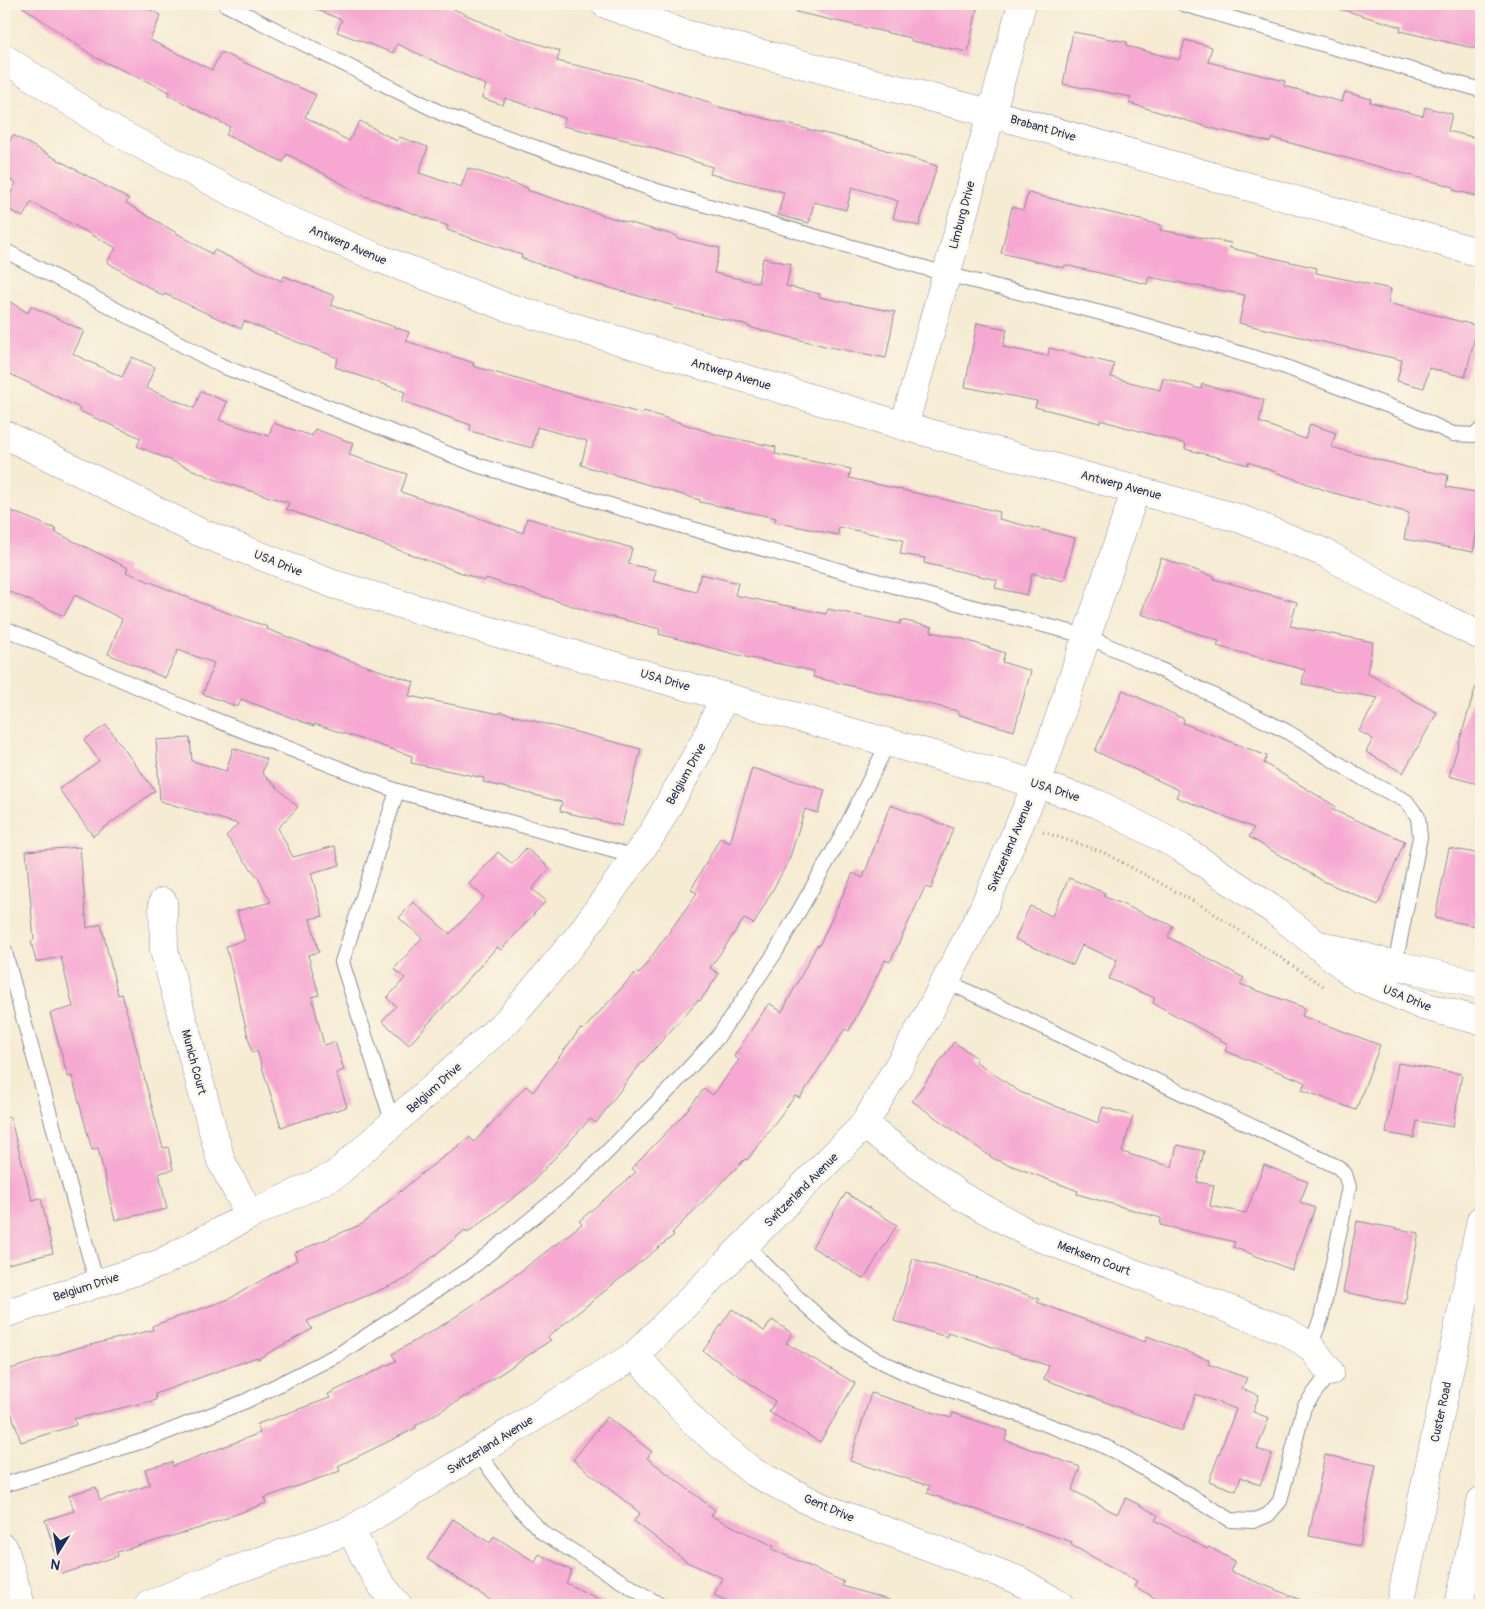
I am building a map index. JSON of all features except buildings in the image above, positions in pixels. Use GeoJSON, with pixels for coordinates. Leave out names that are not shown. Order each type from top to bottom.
{"type":"FeatureCollection","features":[{"type":"Feature","properties":{"kind":"street","name":"Brabant Drive"},"geometry":{"type":"LineString","coordinates":[[605,4],[682,33],[990,113],[1481,253]]}},
{"type":"Feature","properties":{"kind":"street","name":"Limburg Drive"},"geometry":{"type":"LineString","coordinates":[[904,426],[1022,4]]}},
{"type":"Feature","properties":{"kind":"street","name":"Antwerp Avenue"},"geometry":{"type":"LineString","coordinates":[[4,58],[114,130],[274,214],[381,260],[504,306],[904,426],[1241,519],[1325,553],[1415,604],[1481,636]]}},
{"type":"Feature","properties":{"kind":"street","name":"USA Drive"},"geometry":{"type":"LineString","coordinates":[[4,434],[199,532],[333,584],[511,637],[1037,784],[1098,804],[1180,848],[1275,911],[1357,977],[1422,1006],[1481,1022]]}},
{"type":"Feature","properties":{"kind":"street","name":"Switzerland Avenue"},"geometry":{"type":"LineString","coordinates":[[149,1605],[186,1598],[223,1574],[351,1530],[635,1355],[864,1126],[946,981],[982,911],[1018,824],[1037,784],[1136,489]]}},
{"type":"Feature","properties":{"kind":"street","name":"Belgium Drive"},"geometry":{"type":"LineString","coordinates":[[4,1314],[161,1263],[250,1215],[335,1174],[508,1020],[579,936],[652,834],[707,737],[724,696]]}},
{"type":"Feature","properties":{"kind":"street","name":"Munich Court"},"geometry":{"type":"LineString","coordinates":[[163,902],[164,950],[221,1161],[250,1215]]}},
{"type":"Feature","properties":{"kind":"street","name":"USA Drive"},"geometry":{"type":"LineString","coordinates":[[1314,943],[1481,985]]}},
{"type":"Feature","properties":{"kind":"street","name":"Merksem Court"},"geometry":{"type":"LineString","coordinates":[[864,1126],[959,1195],[1028,1233],[1284,1330],[1310,1346],[1330,1372]]}},
{"type":"Feature","properties":{"kind":"street","name":"Custer Road"},"geometry":{"type":"LineString","coordinates":[[1400,1605],[1481,1220]]}},
{"type":"Feature","properties":{"kind":"street","name":"Gent Drive"},"geometry":{"type":"LineString","coordinates":[[635,1355],[697,1424],[753,1472],[819,1506],[1018,1580],[1060,1605]]}},
{"type":"Feature","properties":{"kind":"street"},"geometry":{"type":"LineString","coordinates":[[1459,1605],[1481,1501]]}},
{"type":"Feature","properties":{"kind":"street"},"geometry":{"type":"LineString","coordinates":[[351,1530],[364,1558],[383,1590],[398,1605]]}},
{"type":"Feature","properties":{"kind":"street"},"geometry":{"type":"LineString","coordinates":[[4,1548],[21,1605]]}},
{"type":"Feature","properties":{"kind":"lane"},"geometry":{"type":"LineString","coordinates":[[224,4],[445,114],[657,191],[946,274],[1116,317],[1283,366],[1410,414],[1453,434],[1475,435],[1481,430]]}},
{"type":"Feature","properties":{"kind":"lane"},"geometry":{"type":"LineString","coordinates":[[1183,4],[1481,90]]}},
{"type":"Feature","properties":{"kind":"lane"},"geometry":{"type":"LineString","coordinates":[[4,250],[222,366],[477,465],[643,515],[910,590],[1086,636],[1153,666],[1286,731],[1406,801],[1418,817],[1420,837],[1396,965]]}},
{"type":"Feature","properties":{"kind":"lane"},"geometry":{"type":"LineString","coordinates":[[4,628],[188,710],[397,791],[636,857]]}},
{"type":"Feature","properties":{"kind":"lane"},"geometry":{"type":"LineString","coordinates":[[4,1485],[149,1439],[246,1401],[339,1354],[475,1265],[582,1177],[667,1092],[717,1038],[775,953],[838,841],[888,743]]}},
{"type":"Feature","properties":{"kind":"lane"},"geometry":{"type":"LineString","coordinates":[[393,1124],[342,962],[397,791]]}},
{"type":"Feature","properties":{"kind":"lane"},"geometry":{"type":"LineString","coordinates":[[4,949],[97,1284]]}},
{"type":"Feature","properties":{"kind":"lane"},"geometry":{"type":"LineString","coordinates":[[946,981],[1338,1167],[1345,1174],[1349,1187],[1320,1319],[1310,1346]]}},
{"type":"Feature","properties":{"kind":"lane"},"geometry":{"type":"LineString","coordinates":[[746,1245],[798,1298],[840,1336],[872,1357],[912,1376],[1094,1442],[1116,1452],[1231,1520],[1253,1521],[1268,1515],[1280,1501],[1304,1407],[1330,1372]]}},
{"type":"Feature","properties":{"kind":"lane"},"geometry":{"type":"LineString","coordinates":[[478,1453],[519,1508],[543,1533],[660,1605]]}},
{"type":"Feature","properties":{"kind":"path"},"geometry":{"type":"LineString","coordinates":[[1018,824],[1103,852],[1204,907],[1324,987],[1333,990]]}}]}
